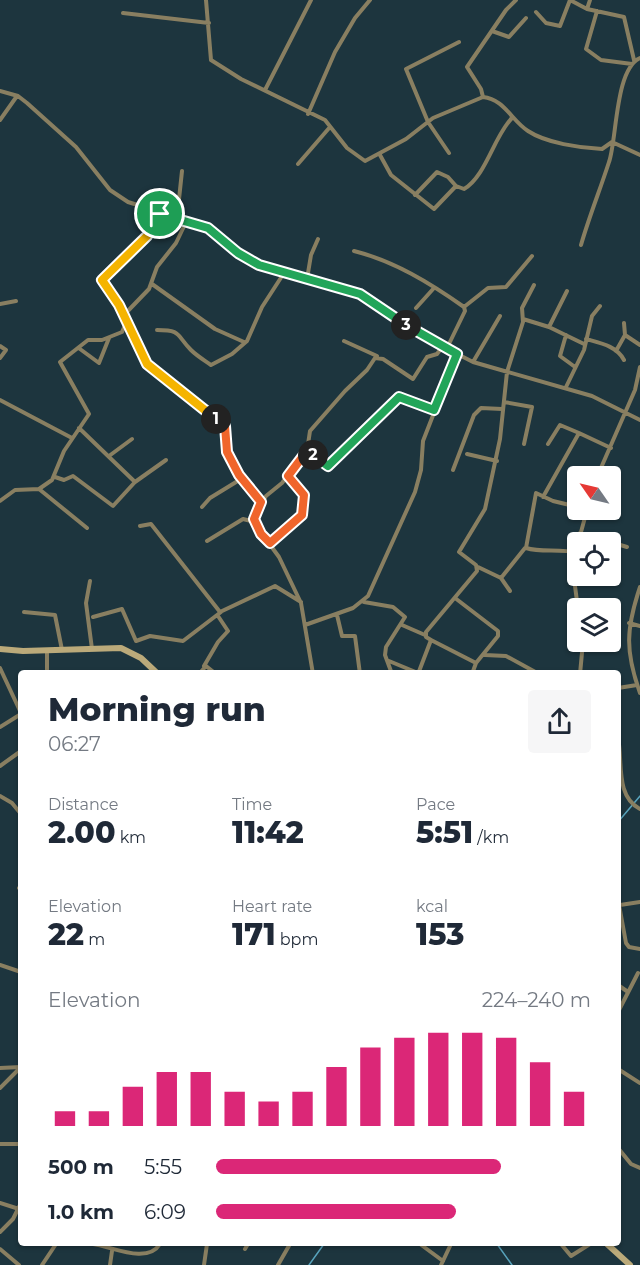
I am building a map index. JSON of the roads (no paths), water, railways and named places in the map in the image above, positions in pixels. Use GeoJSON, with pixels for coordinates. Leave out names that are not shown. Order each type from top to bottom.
{"type":"FeatureCollection","features":[{"type":"Feature","properties":{"kind":"street"},"geometry":{"type":"LineString","coordinates":[[206,0],[211,60],[308,114],[325,120],[347,148],[365,161],[380,155],[428,122],[483,97],[500,104],[512,117],[543,140],[602,149],[612,142]]}},
{"type":"Feature","properties":{"kind":"street"},"geometry":{"type":"LineString","coordinates":[[308,114],[335,52],[354,18],[370,0]]}},
{"type":"Feature","properties":{"kind":"street"},"geometry":{"type":"LineString","coordinates":[[483,97],[481,89],[467,67],[516,0]]}},
{"type":"Feature","properties":{"kind":"street"},"geometry":{"type":"LineString","coordinates":[[536,12],[546,23],[560,26],[570,0],[587,9],[626,18],[633,62],[620,102],[609,162],[580,245]]}},
{"type":"Feature","properties":{"kind":"street"},"geometry":{"type":"LineString","coordinates":[[587,9],[590,0]]}},
{"type":"Feature","properties":{"kind":"street"},"geometry":{"type":"LineString","coordinates":[[265,90],[309,1]]}},
{"type":"Feature","properties":{"kind":"street"},"geometry":{"type":"LineString","coordinates":[[597,11],[586,49],[601,60],[633,62],[640,58]]}},
{"type":"Feature","properties":{"kind":"street"},"geometry":{"type":"LineString","coordinates":[[123,13],[209,23]]}},
{"type":"Feature","properties":{"kind":"street"},"geometry":{"type":"LineString","coordinates":[[492,31],[509,37],[526,18]]}},
{"type":"Feature","properties":{"kind":"street"},"geometry":{"type":"LineString","coordinates":[[449,153],[428,122],[406,69],[459,42]]}},
{"type":"Feature","properties":{"kind":"street"},"geometry":{"type":"LineString","coordinates":[[0,91],[18,96],[76,147],[114,193],[128,202],[160,214],[199,224],[222,236],[253,263],[360,294],[422,336],[473,362],[592,396],[640,420]]}},
{"type":"Feature","properties":{"kind":"street"},"geometry":{"type":"LineString","coordinates":[[0,120],[18,96]]}},
{"type":"Feature","properties":{"kind":"street"},"geometry":{"type":"LineString","coordinates":[[415,195],[437,172],[464,189],[476,179],[485,159],[512,117]]}},
{"type":"Feature","properties":{"kind":"street"},"geometry":{"type":"LineString","coordinates":[[298,164],[330,127]]}},
{"type":"Feature","properties":{"kind":"street"},"geometry":{"type":"LineString","coordinates":[[612,142],[640,155]]}},
{"type":"Feature","properties":{"kind":"street"},"geometry":{"type":"LineString","coordinates":[[380,155],[391,175],[434,210],[456,186]]}},
{"type":"Feature","properties":{"kind":"street"},"geometry":{"type":"LineString","coordinates":[[177,218],[182,171]]}},
{"type":"Feature","properties":{"kind":"street"},"geometry":{"type":"LineString","coordinates":[[160,214],[147,236],[102,280],[147,364],[206,408],[225,426],[227,452],[241,479],[261,502]]}},
{"type":"Feature","properties":{"kind":"street"},"geometry":{"type":"LineString","coordinates":[[123,316],[152,284],[157,267],[184,229],[187,220]]}},
{"type":"Feature","properties":{"kind":"street"},"geometry":{"type":"LineString","coordinates":[[184,229],[199,224]]}},
{"type":"Feature","properties":{"kind":"street"},"geometry":{"type":"LineString","coordinates":[[307,279],[311,255],[318,239]]}},
{"type":"Feature","properties":{"kind":"street"},"geometry":{"type":"LineString","coordinates":[[354,251],[372,255],[414,275],[464,307]]}},
{"type":"Feature","properties":{"kind":"street"},"geometry":{"type":"LineString","coordinates":[[464,307],[488,288],[506,287],[532,256]]}},
{"type":"Feature","properties":{"kind":"street"},"geometry":{"type":"LineString","coordinates":[[157,330],[172,330],[180,334],[189,349],[211,365],[232,354],[253,332],[261,310],[284,273]]}},
{"type":"Feature","properties":{"kind":"street"},"geometry":{"type":"LineString","coordinates":[[152,284],[215,329],[244,342]]}},
{"type":"Feature","properties":{"kind":"street"},"geometry":{"type":"LineString","coordinates":[[510,591],[501,578],[477,567],[459,552],[485,509],[497,461],[507,372],[523,319],[522,308],[534,285]]}},
{"type":"Feature","properties":{"kind":"street"},"geometry":{"type":"LineString","coordinates":[[416,308],[434,288]]}},
{"type":"Feature","properties":{"kind":"street"},"geometry":{"type":"LineString","coordinates":[[549,327],[567,291]]}},
{"type":"Feature","properties":{"kind":"street"},"geometry":{"type":"LineString","coordinates":[[0,304],[16,301]]}},
{"type":"Feature","properties":{"kind":"street"},"geometry":{"type":"LineString","coordinates":[[566,387],[586,342],[592,316],[600,306]]}},
{"type":"Feature","properties":{"kind":"street"},"geometry":{"type":"LineString","coordinates":[[344,341],[378,357],[413,379],[427,357],[437,354],[445,347],[465,311],[464,307]]}},
{"type":"Feature","properties":{"kind":"street"},"geometry":{"type":"LineString","coordinates":[[473,362],[500,316]]}},
{"type":"Feature","properties":{"kind":"street"},"geometry":{"type":"LineString","coordinates":[[523,319],[616,351],[624,360]]}},
{"type":"Feature","properties":{"kind":"street"},"geometry":{"type":"LineString","coordinates":[[0,501],[18,489],[39,489],[55,477],[60,460],[72,438],[87,420],[88,411],[60,362],[80,349],[89,339],[109,338],[120,334],[126,323]]}},
{"type":"Feature","properties":{"kind":"street"},"geometry":{"type":"LineString","coordinates":[[616,351],[625,335],[624,323]]}},
{"type":"Feature","properties":{"kind":"street"},"geometry":{"type":"LineString","coordinates":[[566,335],[560,356],[575,367]]}},
{"type":"Feature","properties":{"kind":"street"},"geometry":{"type":"LineString","coordinates":[[625,335],[640,345]]}},
{"type":"Feature","properties":{"kind":"street"},"geometry":{"type":"LineString","coordinates":[[80,349],[99,363],[109,338]]}},
{"type":"Feature","properties":{"kind":"street"},"geometry":{"type":"LineString","coordinates":[[0,346],[6,350],[0,358]]}},
{"type":"Feature","properties":{"kind":"street"},"geometry":{"type":"LineString","coordinates":[[363,602],[415,492],[423,441],[457,354]]}},
{"type":"Feature","properties":{"kind":"street"},"geometry":{"type":"LineString","coordinates":[[312,670],[301,603],[270,543],[255,523],[254,516],[261,502],[288,476],[307,451],[310,431],[378,357]]}},
{"type":"Feature","properties":{"kind":"street"},"geometry":{"type":"LineString","coordinates":[[602,466],[624,411],[635,390],[640,367]]}},
{"type":"Feature","properties":{"kind":"street"},"geometry":{"type":"LineString","coordinates":[[307,451],[328,466],[399,397],[434,410]]}},
{"type":"Feature","properties":{"kind":"street"},"geometry":{"type":"LineString","coordinates":[[0,400],[72,438]]}},
{"type":"Feature","properties":{"kind":"street"},"geometry":{"type":"LineString","coordinates":[[504,402],[532,407],[524,444]]}},
{"type":"Feature","properties":{"kind":"street"},"geometry":{"type":"LineString","coordinates":[[453,470],[474,415],[481,408],[502,409]]}},
{"type":"Feature","properties":{"kind":"street"},"geometry":{"type":"LineString","coordinates":[[548,444],[560,424],[611,448]]}},
{"type":"Feature","properties":{"kind":"street"},"geometry":{"type":"LineString","coordinates":[[79,428],[135,482]]}},
{"type":"Feature","properties":{"kind":"street"},"geometry":{"type":"LineString","coordinates":[[543,497],[579,433]]}},
{"type":"Feature","properties":{"kind":"street"},"geometry":{"type":"LineString","coordinates":[[109,456],[132,439]]}},
{"type":"Feature","properties":{"kind":"street"},"geometry":{"type":"LineString","coordinates":[[467,454],[497,461]]}},
{"type":"Feature","properties":{"kind":"street"},"geometry":{"type":"LineString","coordinates":[[55,477],[63,480],[73,476],[113,506],[135,482],[166,460]]}},
{"type":"Feature","properties":{"kind":"street"},"geometry":{"type":"LineString","coordinates":[[270,543],[303,513],[302,489],[288,476]]}},
{"type":"Feature","properties":{"kind":"street"},"geometry":{"type":"LineString","coordinates":[[202,507],[210,498],[241,479]]}},
{"type":"Feature","properties":{"kind":"street"},"geometry":{"type":"LineString","coordinates":[[39,489],[87,528]]}},
{"type":"Feature","properties":{"kind":"street"},"geometry":{"type":"LineString","coordinates":[[501,578],[526,548],[536,493],[567,504]]}},
{"type":"Feature","properties":{"kind":"street"},"geometry":{"type":"LineString","coordinates":[[207,541],[243,519],[255,523]]}},
{"type":"Feature","properties":{"kind":"street"},"geometry":{"type":"LineString","coordinates":[[140,526],[152,524],[164,537],[220,614],[228,631],[218,642],[202,670]]}},
{"type":"Feature","properties":{"kind":"street"},"geometry":{"type":"LineString","coordinates":[[621,545],[627,547]]}},
{"type":"Feature","properties":{"kind":"street"},"geometry":{"type":"LineString","coordinates":[[526,548],[539,552],[567,550]]}},
{"type":"Feature","properties":{"kind":"street"},"geometry":{"type":"LineString","coordinates":[[425,635],[475,575],[477,567]]}},
{"type":"Feature","properties":{"kind":"street"},"geometry":{"type":"LineString","coordinates":[[90,581],[87,603],[92,649]]}},
{"type":"Feature","properties":{"kind":"street"},"geometry":{"type":"LineString","coordinates":[[93,617],[122,609],[136,641],[150,636],[183,641],[220,614],[275,586],[301,603]]}},
{"type":"Feature","properties":{"kind":"street"},"geometry":{"type":"LineString","coordinates":[[640,587],[629,623],[628,654],[638,679],[637,685],[640,693]]}},
{"type":"Feature","properties":{"kind":"street"},"geometry":{"type":"LineString","coordinates":[[455,598],[498,631],[498,636],[476,663],[473,670]]}},
{"type":"Feature","properties":{"kind":"street"},"geometry":{"type":"LineString","coordinates":[[305,625],[337,615],[363,602],[393,607],[405,617],[386,647],[385,655],[391,670]]}},
{"type":"Feature","properties":{"kind":"street"},"geometry":{"type":"LineString","coordinates":[[24,612],[55,615],[62,650]]}},
{"type":"Feature","properties":{"kind":"street"},"geometry":{"type":"LineString","coordinates":[[337,615],[342,636],[355,636],[359,670]]}},
{"type":"Feature","properties":{"kind":"street"},"geometry":{"type":"LineString","coordinates":[[629,623],[640,626]]}},
{"type":"Feature","properties":{"kind":"street"},"geometry":{"type":"LineString","coordinates":[[402,625],[476,663]]}},
{"type":"Feature","properties":{"kind":"street"},"geometry":{"type":"LineString","coordinates":[[419,670],[431,640]]}},
{"type":"Feature","properties":{"kind":"street"},"geometry":{"type":"LineString","coordinates":[[0,649],[127,650],[153,670]]}},
{"type":"Feature","properties":{"kind":"street"},"geometry":{"type":"LineString","coordinates":[[47,651],[47,670]]}},
{"type":"Feature","properties":{"kind":"street"},"geometry":{"type":"LineString","coordinates":[[580,670],[582,652]]}},
{"type":"Feature","properties":{"kind":"street"},"geometry":{"type":"LineString","coordinates":[[484,655],[506,656],[532,670]]}},
{"type":"Feature","properties":{"kind":"street"},"geometry":{"type":"LineString","coordinates":[[389,661],[411,670]]}},
{"type":"Feature","properties":{"kind":"street"},"geometry":{"type":"LineString","coordinates":[[204,666],[210,670]]}},
{"type":"Feature","properties":{"kind":"street"},"geometry":{"type":"LineString","coordinates":[[0,668],[18,707]]}},
{"type":"Feature","properties":{"kind":"street"},"geometry":{"type":"LineString","coordinates":[[621,687],[637,685]]}},
{"type":"Feature","properties":{"kind":"street"},"geometry":{"type":"LineString","coordinates":[[0,727],[18,716]]}},
{"type":"Feature","properties":{"kind":"street"},"geometry":{"type":"LineString","coordinates":[[0,766],[18,753]]}},
{"type":"Feature","properties":{"kind":"street"},"geometry":{"type":"LineString","coordinates":[[621,767],[623,787],[629,802],[640,810]]}},
{"type":"Feature","properties":{"kind":"street"},"geometry":{"type":"LineString","coordinates":[[0,796],[12,803],[18,810]]}},
{"type":"Feature","properties":{"kind":"street"},"geometry":{"type":"LineString","coordinates":[[621,905],[640,902]]}},
{"type":"Feature","properties":{"kind":"street"},"geometry":{"type":"LineString","coordinates":[[621,911],[626,943],[629,947],[640,949]]}},
{"type":"Feature","properties":{"kind":"street"},"geometry":{"type":"LineString","coordinates":[[0,965],[18,971]]}},
{"type":"Feature","properties":{"kind":"street"},"geometry":{"type":"LineString","coordinates":[[621,1005],[638,973]]}},
{"type":"Feature","properties":{"kind":"street"},"geometry":{"type":"LineString","coordinates":[[621,987],[627,992]]}},
{"type":"Feature","properties":{"kind":"street"},"geometry":{"type":"LineString","coordinates":[[0,1068],[18,1067]]}},
{"type":"Feature","properties":{"kind":"street"},"geometry":{"type":"LineString","coordinates":[[0,1088],[18,1070]]}},
{"type":"Feature","properties":{"kind":"street"},"geometry":{"type":"LineString","coordinates":[[621,1071],[640,1083]]}},
{"type":"Feature","properties":{"kind":"street"},"geometry":{"type":"LineString","coordinates":[[0,1144],[18,1144]]}},
{"type":"Feature","properties":{"kind":"street"},"geometry":{"type":"LineString","coordinates":[[621,1152],[631,1164],[640,1168]]}},
{"type":"Feature","properties":{"kind":"street"},"geometry":{"type":"LineString","coordinates":[[0,1203],[18,1209],[0,1232]]}},
{"type":"Feature","properties":{"kind":"street"},"geometry":{"type":"LineString","coordinates":[[42,1265],[55,1246]]}},
{"type":"Feature","properties":{"kind":"street"},"geometry":{"type":"LineString","coordinates":[[110,1265],[109,1248],[140,1254],[154,1250],[158,1246]]}},
{"type":"Feature","properties":{"kind":"street"},"geometry":{"type":"LineString","coordinates":[[204,1265],[207,1246]]}},
{"type":"Feature","properties":{"kind":"street"},"geometry":{"type":"LineString","coordinates":[[278,1265],[289,1246]]}},
{"type":"Feature","properties":{"kind":"street"},"geometry":{"type":"LineString","coordinates":[[422,1246],[442,1263],[451,1246]]}},
{"type":"Feature","properties":{"kind":"street"},"geometry":{"type":"LineString","coordinates":[[563,1246],[571,1256],[587,1246]]}},
{"type":"Feature","properties":{"kind":"street"},"geometry":{"type":"LineString","coordinates":[[609,1246],[630,1265]]}},
{"type":"Feature","properties":{"kind":"street"},"geometry":{"type":"LineString","coordinates":[[0,1248],[20,1265]]}},
{"type":"Feature","properties":{"kind":"waterway"},"geometry":{"type":"LineString","coordinates":[[621,818],[640,796]]}},
{"type":"Feature","properties":{"kind":"waterway"},"geometry":{"type":"LineString","coordinates":[[309,1265],[323,1246]]}},
{"type":"Feature","properties":{"kind":"waterway"},"geometry":{"type":"LineString","coordinates":[[498,1246],[512,1265]]}}]}
